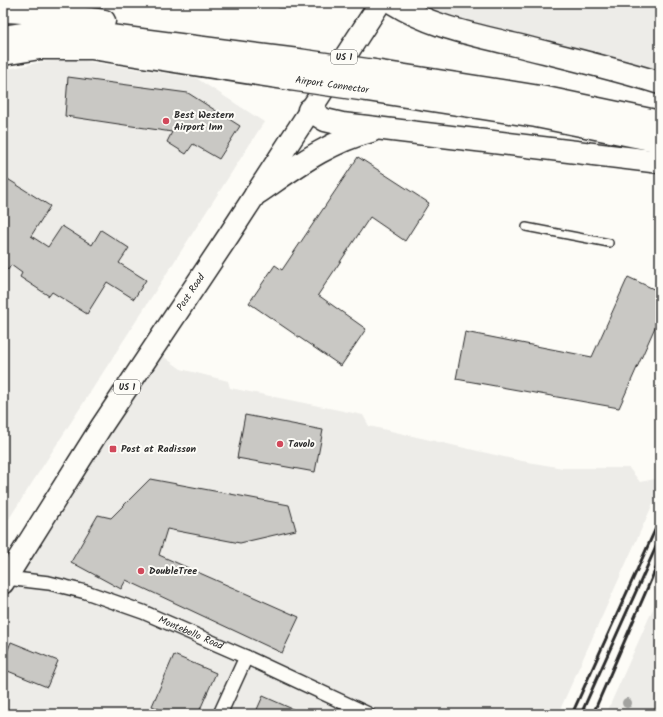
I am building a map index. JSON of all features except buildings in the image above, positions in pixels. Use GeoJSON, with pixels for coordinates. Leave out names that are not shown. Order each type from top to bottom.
{"type":"FeatureCollection","features":[{"type":"Feature","properties":{"kind":"highway"},"geometry":{"type":"LineString","coordinates":[[393,3],[415,16],[442,27],[602,66],[660,83]]}},
{"type":"Feature","properties":{"kind":"highway"},"geometry":{"type":"LineString","coordinates":[[4,11],[55,14],[94,20],[183,36],[248,52]]}},
{"type":"Feature","properties":{"kind":"highway","name":"Airport Connector"},"geometry":{"type":"LineString","coordinates":[[3,38],[44,31],[79,32],[248,52],[294,69]]}},
{"type":"Feature","properties":{"kind":"highway","name":"Airport Connector"},"geometry":{"type":"LineString","coordinates":[[3,54],[40,48],[90,48],[294,69],[370,81],[660,142]]}},
{"type":"Feature","properties":{"kind":"highway","name":"Airport Connector"},"geometry":{"type":"LineString","coordinates":[[370,81],[546,98],[660,122]]}},
{"type":"Feature","properties":{"kind":"highway"},"geometry":{"type":"LineString","coordinates":[[309,110],[333,122],[378,129],[660,162]]}},
{"type":"Feature","properties":{"kind":"highway"},"geometry":{"type":"LineString","coordinates":[[256,194],[326,147],[342,140],[378,129]]}},
{"type":"Feature","properties":{"kind":"main road","name":"Post Road"},"geometry":{"type":"LineString","coordinates":[[4,580],[101,427],[256,194],[309,110],[380,3]]}},
{"type":"Feature","properties":{"kind":"street","name":"Montebello Road"},"geometry":{"type":"LineString","coordinates":[[4,580],[49,583],[103,597],[143,612],[246,657],[368,714]]}},
{"type":"Feature","properties":{"kind":"street"},"geometry":{"type":"LineString","coordinates":[[220,714],[246,657]]}},
{"type":"Feature","properties":{"kind":"lane"},"geometry":{"type":"LineString","coordinates":[[280,3],[300,3]]}},
{"type":"Feature","properties":{"kind":"lane"},"geometry":{"type":"LineString","coordinates":[[4,11],[41,4]]}},
{"type":"Feature","properties":{"kind":"lane"},"geometry":{"type":"LineString","coordinates":[[526,227],[609,243]]}},
{"type":"Feature","properties":{"kind":"shaded area"},"geometry":{"type":"Polygon","coordinates":[[[402,3],[660,3],[660,79],[402,3]]]}},
{"type":"Feature","properties":{"kind":"shaded area"},"geometry":{"type":"Polygon","coordinates":[[[78,60],[196,78],[264,122],[3,528],[3,70],[41,62],[78,60]]]}},
{"type":"Feature","properties":{"kind":"shaded area"},"geometry":{"type":"Polygon","coordinates":[[[153,349],[181,369],[228,381],[230,388],[363,415],[369,426],[522,461],[563,468],[629,468],[640,482],[660,478],[660,488],[558,714],[3,714],[3,578],[153,349]]]}},
{"type":"Feature","properties":{"kind":"shaded area"},"geometry":{"type":"Polygon","coordinates":[[[660,593],[660,714],[606,714],[660,593]]]}},
{"type":"Feature","properties":{"kind":"railway"},"geometry":{"type":"LineString","coordinates":[[572,714],[660,519]]}},
{"type":"Feature","properties":{"kind":"railway"},"geometry":{"type":"LineString","coordinates":[[581,714],[660,538]]}},
{"type":"Feature","properties":{"kind":"railway"},"geometry":{"type":"LineString","coordinates":[[593,714],[660,559]]}},
{"type":"Feature","properties":{"kind":"place","name":"Best Western Airport Inn"},"geometry":{"type":"Point","coordinates":[166,121]}},
{"type":"Feature","properties":{"kind":"place","name":"Tavolo"},"geometry":{"type":"Point","coordinates":[280,444]}},
{"type":"Feature","properties":{"kind":"place","name":"Post at Radisson"},"geometry":{"type":"Point","coordinates":[113,449]}},
{"type":"Feature","properties":{"kind":"place","name":"DoubleTree"},"geometry":{"type":"Point","coordinates":[141,571]}}]}
